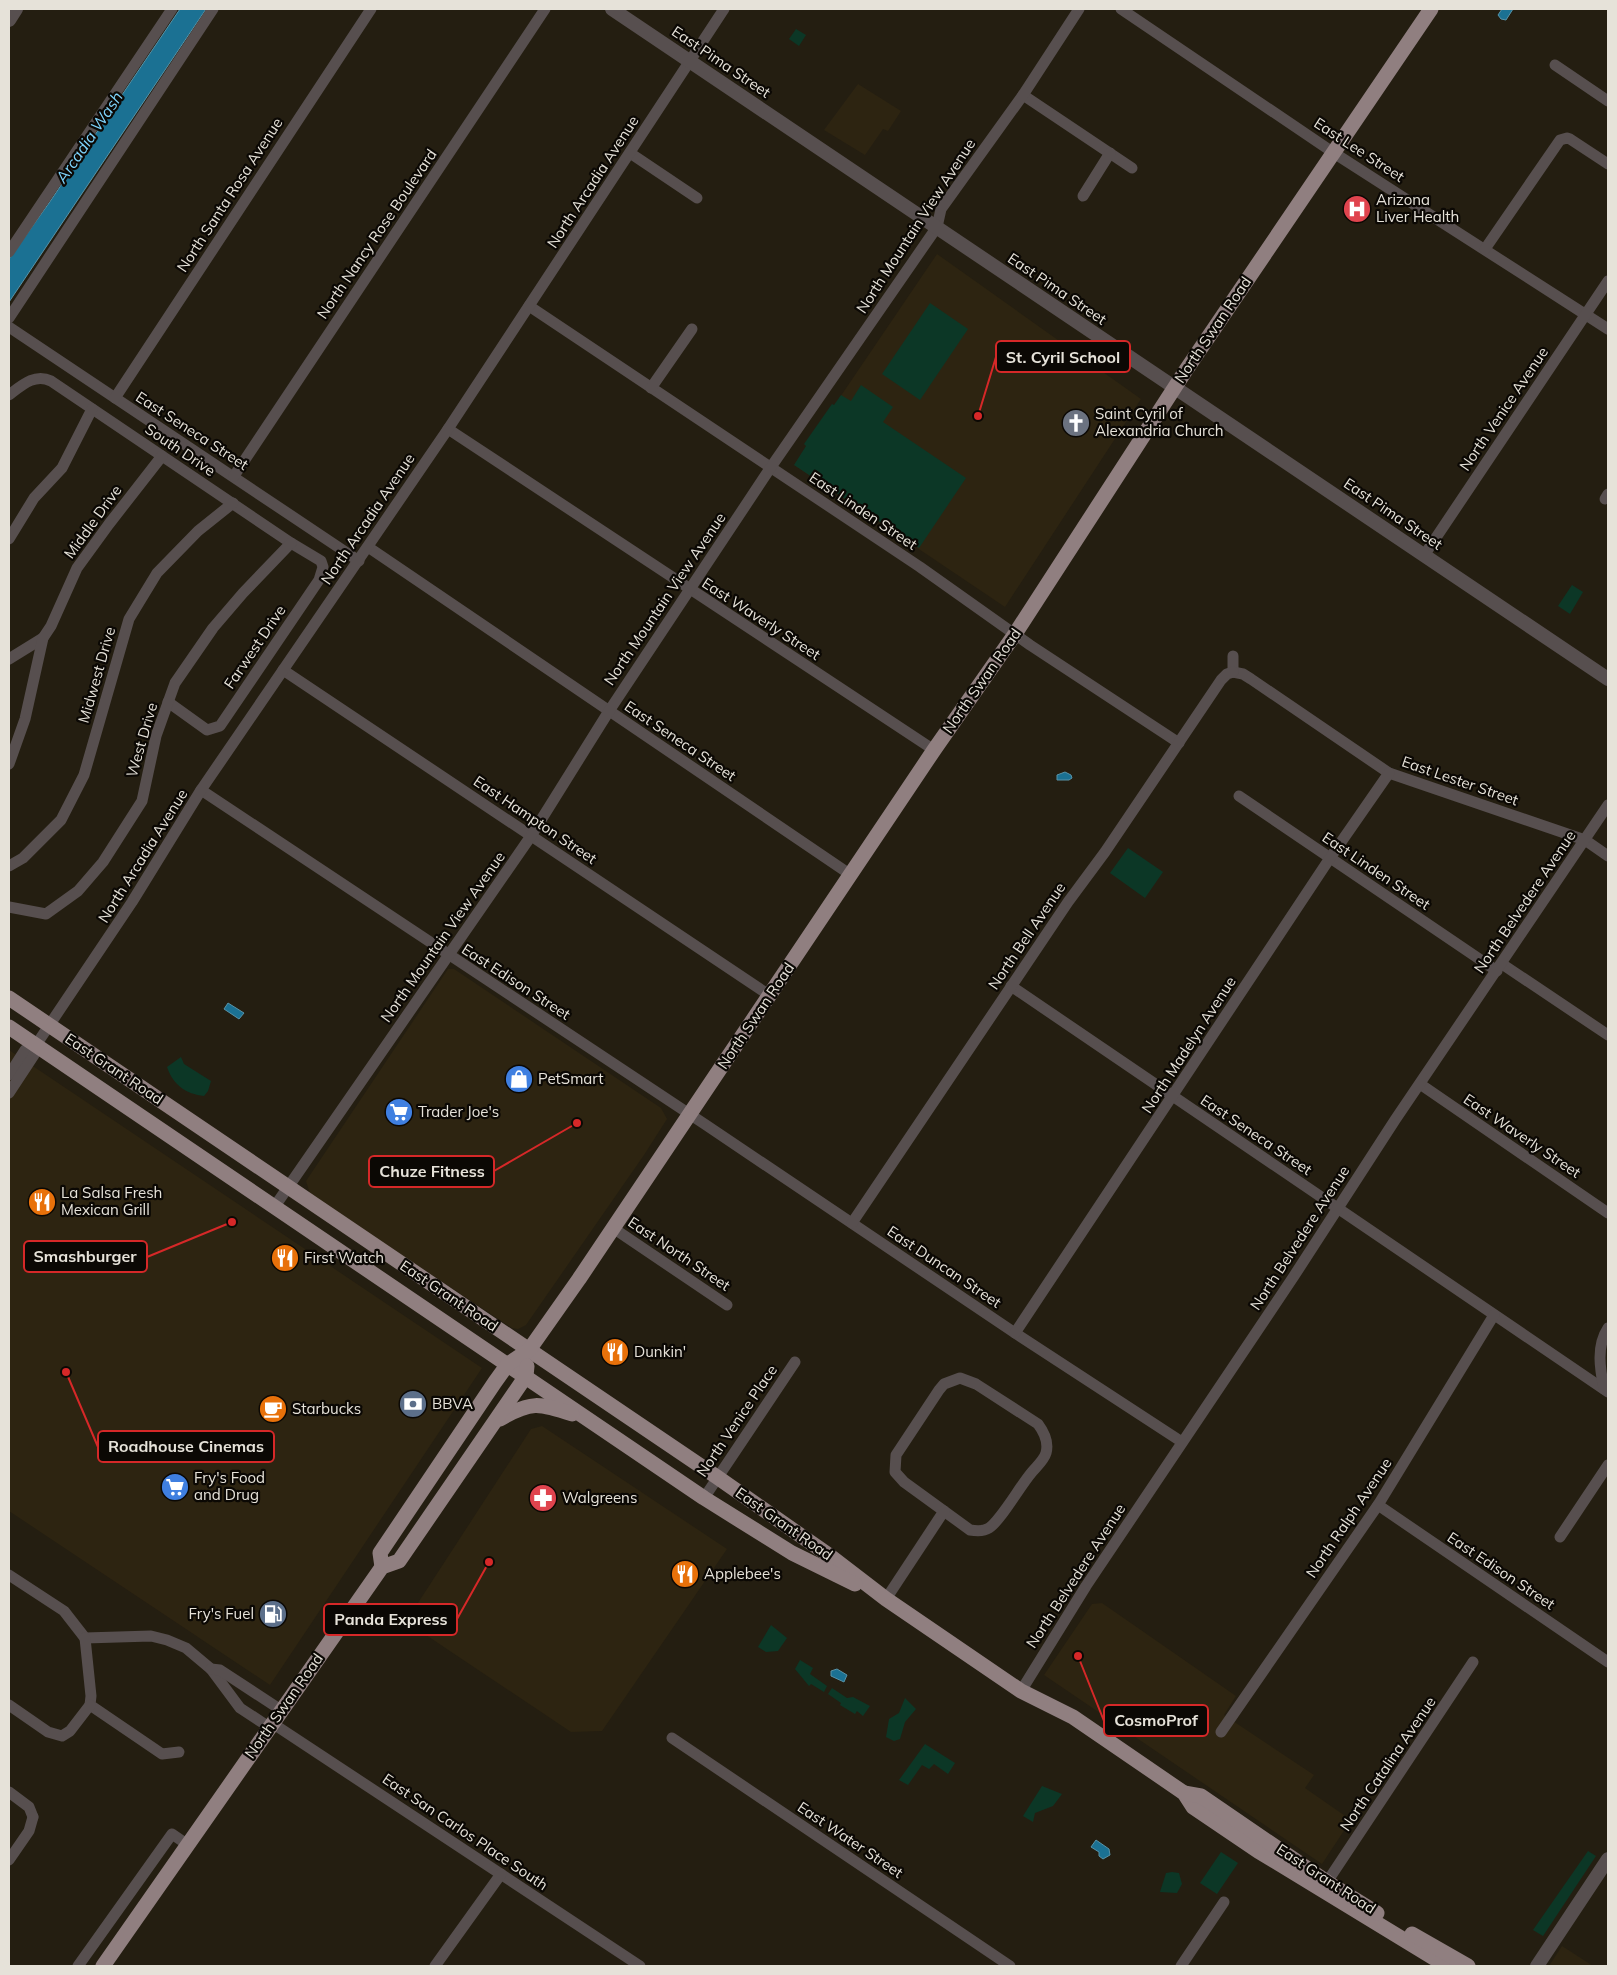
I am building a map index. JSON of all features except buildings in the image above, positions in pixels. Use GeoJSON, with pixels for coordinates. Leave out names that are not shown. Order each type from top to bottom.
{"type":"FeatureCollection","features":[{"type":"Feature","properties":{"kind":"main road","name":"North Swan Road"},"geometry":{"type":"LineString","coordinates":[[382,1567],[380,1553],[508,1364],[529,1350],[614,1228],[934,750],[1015,634],[1174,388],[1431,9]]}},
{"type":"Feature","properties":{"kind":"main road","name":"East Grant Road"},"geometry":{"type":"LineString","coordinates":[[9,998],[717,1477],[830,1556],[886,1599],[1021,1691],[1073,1717],[1184,1793],[1193,1807],[1258,1851],[1447,1966]]}},
{"type":"Feature","properties":{"kind":"main road","name":"East Grant Road"},"geometry":{"type":"LineString","coordinates":[[9,1027],[704,1498],[792,1553],[886,1599]]}},
{"type":"Feature","properties":{"kind":"main road","name":"North Swan Road"},"geometry":{"type":"LineString","coordinates":[[103,1966],[382,1567],[399,1561],[526,1376],[529,1350]]}},
{"type":"Feature","properties":{"kind":"main road"},"geometry":{"type":"LineString","coordinates":[[494,1423],[519,1408],[540,1405],[593,1422]]}},
{"type":"Feature","properties":{"kind":"main road","name":"East Grant Road"},"geometry":{"type":"LineString","coordinates":[[1184,1793],[1201,1796],[1327,1882],[1468,1966]]}},
{"type":"Feature","properties":{"kind":"street"},"geometry":{"type":"LineString","coordinates":[[9,20],[16,9]]}},
{"type":"Feature","properties":{"kind":"street"},"geometry":{"type":"LineString","coordinates":[[9,252],[172,9]]}},
{"type":"Feature","properties":{"kind":"street"},"geometry":{"type":"LineString","coordinates":[[9,318],[213,9]]}},
{"type":"Feature","properties":{"kind":"street","name":"North Santa Rosa Avenue"},"geometry":{"type":"LineString","coordinates":[[115,398],[371,9]]}},
{"type":"Feature","properties":{"kind":"street","name":"North Nancy Rose Boulevard"},"geometry":{"type":"LineString","coordinates":[[234,476],[545,9]]}},
{"type":"Feature","properties":{"kind":"street","name":"East Pima Street"},"geometry":{"type":"LineString","coordinates":[[612,9],[1174,388],[1425,554],[1608,680]]}},
{"type":"Feature","properties":{"kind":"street","name":"North Arcadia Avenue"},"geometry":{"type":"LineString","coordinates":[[9,1093],[34,1055],[36,1045],[132,902],[201,790],[448,429],[724,9]]}},
{"type":"Feature","properties":{"kind":"street","name":"North Mountain View Avenue"},"geometry":{"type":"LineString","coordinates":[[275,1206],[531,836],[609,711],[771,467],[937,227],[941,209],[1023,96],[1079,9]]}},
{"type":"Feature","properties":{"kind":"street","name":"East Lee Street"},"geometry":{"type":"LineString","coordinates":[[1121,9],[1334,153],[1608,329]]}},
{"type":"Feature","properties":{"kind":"street"},"geometry":{"type":"LineString","coordinates":[[1555,65],[1608,101]]}},
{"type":"Feature","properties":{"kind":"street"},"geometry":{"type":"LineString","coordinates":[[1023,96],[1132,168]]}},
{"type":"Feature","properties":{"kind":"street"},"geometry":{"type":"LineString","coordinates":[[1485,249],[1558,142],[1564,138],[1573,141],[1608,164]]}},
{"type":"Feature","properties":{"kind":"street"},"geometry":{"type":"LineString","coordinates":[[630,153],[697,198]]}},
{"type":"Feature","properties":{"kind":"street"},"geometry":{"type":"LineString","coordinates":[[1083,196],[1110,153]]}},
{"type":"Feature","properties":{"kind":"street","name":"North Venice Avenue"},"geometry":{"type":"LineString","coordinates":[[1425,554],[1608,281]]}},
{"type":"Feature","properties":{"kind":"street","name":"East Linden Street"},"geometry":{"type":"LineString","coordinates":[[528,306],[771,467],[1015,634],[1179,743]]}},
{"type":"Feature","properties":{"kind":"street","name":"East Seneca Street"},"geometry":{"type":"LineString","coordinates":[[9,327],[359,561]]}},
{"type":"Feature","properties":{"kind":"street"},"geometry":{"type":"LineString","coordinates":[[651,388],[692,329]]}},
{"type":"Feature","properties":{"kind":"street","name":"South Drive"},"geometry":{"type":"LineString","coordinates":[[9,395],[36,378],[44,378],[292,543]]}},
{"type":"Feature","properties":{"kind":"street"},"geometry":{"type":"LineString","coordinates":[[9,539],[34,498],[62,468],[92,409]]}},
{"type":"Feature","properties":{"kind":"street","name":"East Waverly Street"},"geometry":{"type":"LineString","coordinates":[[448,429],[934,750]]}},
{"type":"Feature","properties":{"kind":"street","name":"Middle Drive"},"geometry":{"type":"LineString","coordinates":[[9,764],[25,719],[43,638],[51,626],[77,568],[162,456]]}},
{"type":"Feature","properties":{"kind":"street","name":"Midwest Drive"},"geometry":{"type":"LineString","coordinates":[[9,866],[24,858],[62,820],[84,775],[129,619],[157,573],[198,531],[233,503]]}},
{"type":"Feature","properties":{"kind":"street","name":"West Drive"},"geometry":{"type":"LineString","coordinates":[[9,907],[46,914],[78,891],[103,862],[142,801],[156,736],[176,683],[213,628],[243,593],[292,543]]}},
{"type":"Feature","properties":{"kind":"street","name":"Farwest Drive"},"geometry":{"type":"LineString","coordinates":[[168,702],[208,730],[220,726],[224,721],[261,663],[319,580],[323,567],[321,561],[292,543]]}},
{"type":"Feature","properties":{"kind":"street","name":"East Seneca Street"},"geometry":{"type":"LineString","coordinates":[[368,548],[851,875]]}},
{"type":"Feature","properties":{"kind":"street","name":"Middle Drive"},"geometry":{"type":"LineString","coordinates":[[9,659],[43,638]]}},
{"type":"Feature","properties":{"kind":"street"},"geometry":{"type":"LineString","coordinates":[[1233,656],[1233,672]]}},
{"type":"Feature","properties":{"kind":"street","name":"East Hampton Street"},"geometry":{"type":"LineString","coordinates":[[283,670],[769,995]]}},
{"type":"Feature","properties":{"kind":"street","name":"North Bell Avenue"},"geometry":{"type":"LineString","coordinates":[[852,1223],[1068,902],[1110,845],[1222,680],[1227,674],[1233,672]]}},
{"type":"Feature","properties":{"kind":"street","name":"East Lester Street"},"geometry":{"type":"LineString","coordinates":[[1233,672],[1243,674],[1251,679],[1389,773],[1585,840],[1608,856]]}},
{"type":"Feature","properties":{"kind":"street","name":"North Madelyn Avenue"},"geometry":{"type":"LineString","coordinates":[[1015,1333],[1330,858],[1389,773]]}},
{"type":"Feature","properties":{"kind":"street","name":"East Edison Street"},"geometry":{"type":"LineString","coordinates":[[201,790],[447,955],[690,1114]]}},
{"type":"Feature","properties":{"kind":"street","name":"East Linden Street"},"geometry":{"type":"LineString","coordinates":[[1239,796],[1330,858],[1499,968],[1608,1036]]}},
{"type":"Feature","properties":{"kind":"street","name":"North Belvedere Avenue"},"geometry":{"type":"LineString","coordinates":[[1021,1691],[1086,1586],[1608,805]]}},
{"type":"Feature","properties":{"kind":"street","name":"East Seneca Street"},"geometry":{"type":"LineString","coordinates":[[1011,986],[1606,1391]]}},
{"type":"Feature","properties":{"kind":"street","name":"North Arcadia Avenue"},"geometry":{"type":"LineString","coordinates":[[9,1075],[25,1050],[36,1045]]}},
{"type":"Feature","properties":{"kind":"street","name":"East Waverly Street"},"geometry":{"type":"LineString","coordinates":[[1420,1084],[1608,1213]]}},
{"type":"Feature","properties":{"kind":"street","name":"East Duncan Street"},"geometry":{"type":"LineString","coordinates":[[690,1114],[1015,1333],[1182,1442]]}},
{"type":"Feature","properties":{"kind":"street","name":"East North Street"},"geometry":{"type":"LineString","coordinates":[[614,1228],[728,1305]]}},
{"type":"Feature","properties":{"kind":"street","name":"North Ralph Avenue"},"geometry":{"type":"LineString","coordinates":[[1221,1732],[1378,1505],[1494,1315]]}},
{"type":"Feature","properties":{"kind":"street"},"geometry":{"type":"LineString","coordinates":[[1606,1391],[1599,1362],[1608,1328]]}},
{"type":"Feature","properties":{"kind":"street","name":"North Venice Place"},"geometry":{"type":"LineString","coordinates":[[704,1498],[795,1362]]}},
{"type":"Feature","properties":{"kind":"street"},"geometry":{"type":"LineString","coordinates":[[960,1378],[976,1384],[1038,1424],[1045,1433],[1047,1446],[1046,1454],[1042,1460],[1024,1480],[995,1522],[988,1528],[981,1531],[970,1530],[944,1511],[904,1482],[895,1472],[894,1464],[899,1449],[938,1390],[944,1384],[960,1378]]}},
{"type":"Feature","properties":{"kind":"street"},"geometry":{"type":"LineString","coordinates":[[1560,1537],[1608,1465]]}},
{"type":"Feature","properties":{"kind":"street","name":"East Edison Street"},"geometry":{"type":"LineString","coordinates":[[1378,1505],[1608,1662]]}},
{"type":"Feature","properties":{"kind":"street"},"geometry":{"type":"LineString","coordinates":[[886,1599],[944,1511]]}},
{"type":"Feature","properties":{"kind":"street"},"geometry":{"type":"LineString","coordinates":[[9,1575],[64,1611],[85,1638],[90,1696],[90,1705],[70,1731],[62,1736],[48,1732],[9,1706]]}},
{"type":"Feature","properties":{"kind":"street"},"geometry":{"type":"LineString","coordinates":[[85,1638],[151,1636],[186,1648],[211,1669],[240,1708],[274,1720]]}},
{"type":"Feature","properties":{"kind":"street","name":"North Catalina Avenue"},"geometry":{"type":"LineString","coordinates":[[1327,1882],[1474,1662]]}},
{"type":"Feature","properties":{"kind":"street"},"geometry":{"type":"LineString","coordinates":[[211,1669],[220,1670],[274,1720]]}},
{"type":"Feature","properties":{"kind":"street"},"geometry":{"type":"LineString","coordinates":[[90,1705],[162,1754],[179,1752]]}},
{"type":"Feature","properties":{"kind":"street","name":"East San Carlos Place South"},"geometry":{"type":"LineString","coordinates":[[274,1720],[640,1966]]}},
{"type":"Feature","properties":{"kind":"street","name":"East Water Street"},"geometry":{"type":"LineString","coordinates":[[672,1738],[1010,1966]]}},
{"type":"Feature","properties":{"kind":"street"},"geometry":{"type":"LineString","coordinates":[[9,1792],[38,1816],[9,1860]]}},
{"type":"Feature","properties":{"kind":"street"},"geometry":{"type":"LineString","coordinates":[[78,1966],[172,1834],[188,1845]]}},
{"type":"Feature","properties":{"kind":"street"},"geometry":{"type":"LineString","coordinates":[[1537,1966],[1607,1864]]}},
{"type":"Feature","properties":{"kind":"street"},"geometry":{"type":"LineString","coordinates":[[436,1966],[501,1874]]}},
{"type":"Feature","properties":{"kind":"street"},"geometry":{"type":"LineString","coordinates":[[1181,1966],[1224,1902]]}},
{"type":"Feature","properties":{"kind":"shaded area"},"geometry":{"type":"Polygon","coordinates":[[[858,84],[901,111],[888,131],[883,129],[865,155],[824,130],[858,84]]]}},
{"type":"Feature","properties":{"kind":"shaded area"},"geometry":{"type":"Polygon","coordinates":[[[937,254],[1141,399],[1005,607],[794,465],[937,254]]]}},
{"type":"Feature","properties":{"kind":"shaded area"},"geometry":{"type":"Polygon","coordinates":[[[448,969],[454,969],[661,1108],[667,1119],[526,1325],[518,1329],[512,1328],[310,1194],[306,1181],[448,969]]]}},
{"type":"Feature","properties":{"kind":"shaded area"},"geometry":{"type":"Polygon","coordinates":[[[9,1050],[482,1368],[270,1685],[9,1511],[9,1050]]]}},
{"type":"Feature","properties":{"kind":"shaded area"},"geometry":{"type":"Polygon","coordinates":[[[542,1426],[727,1549],[602,1731],[571,1732],[420,1631],[414,1609],[531,1429],[542,1426]]]}},
{"type":"Feature","properties":{"kind":"shaded area"},"geometry":{"type":"Polygon","coordinates":[[[1102,1603],[1236,1696],[1224,1715],[1314,1775],[1305,1788],[1351,1820],[1322,1864],[1044,1675],[1092,1604],[1102,1603]]]}},
{"type":"Feature","properties":{"kind":"shaded area"},"geometry":{"type":"Polygon","coordinates":[[[1562,1946],[1593,1966],[1549,1966],[1562,1946]]]}},
{"type":"Feature","properties":{"kind":"green space"},"geometry":{"type":"Polygon","coordinates":[[[796,29],[806,35],[799,46],[789,39],[796,29]]]}},
{"type":"Feature","properties":{"kind":"green space"},"geometry":{"type":"Polygon","coordinates":[[[930,303],[968,329],[920,400],[882,374],[930,303]]]}},
{"type":"Feature","properties":{"kind":"green space"},"geometry":{"type":"Polygon","coordinates":[[[861,385],[893,407],[883,422],[966,478],[919,548],[794,465],[806,446],[804,444],[832,404],[834,405],[841,395],[851,401],[861,385]]]}},
{"type":"Feature","properties":{"kind":"green space"},"geometry":{"type":"Polygon","coordinates":[[[1572,585],[1583,592],[1570,614],[1558,606],[1572,585]]]}},
{"type":"Feature","properties":{"kind":"green space"},"geometry":{"type":"Polygon","coordinates":[[[1128,848],[1163,872],[1145,898],[1110,873],[1128,848]]]}},
{"type":"Feature","properties":{"kind":"green space"},"geometry":{"type":"Polygon","coordinates":[[[181,1057],[184,1064],[211,1081],[208,1091],[204,1096],[186,1091],[173,1079],[167,1067],[181,1057]]]}},
{"type":"Feature","properties":{"kind":"green space"},"geometry":{"type":"Polygon","coordinates":[[[771,1625],[787,1638],[778,1651],[766,1652],[758,1647],[771,1625]]]}},
{"type":"Feature","properties":{"kind":"green space"},"geometry":{"type":"Polygon","coordinates":[[[800,1660],[813,1668],[810,1674],[827,1686],[824,1692],[811,1684],[809,1686],[795,1669],[800,1660]]]}},
{"type":"Feature","properties":{"kind":"green space"},"geometry":{"type":"Polygon","coordinates":[[[832,1688],[847,1698],[853,1697],[870,1706],[863,1716],[857,1711],[855,1714],[840,1705],[841,1703],[828,1694],[832,1688]]]}},
{"type":"Feature","properties":{"kind":"green space"},"geometry":{"type":"Polygon","coordinates":[[[905,1698],[916,1709],[905,1722],[900,1739],[894,1741],[886,1737],[889,1719],[899,1713],[905,1698]]]}},
{"type":"Feature","properties":{"kind":"green space"},"geometry":{"type":"Polygon","coordinates":[[[925,1744],[955,1763],[948,1774],[934,1764],[929,1769],[922,1765],[908,1785],[899,1780],[925,1744]]]}},
{"type":"Feature","properties":{"kind":"green space"},"geometry":{"type":"Polygon","coordinates":[[[1042,1786],[1062,1794],[1053,1806],[1035,1813],[1033,1822],[1023,1816],[1042,1786]]]}},
{"type":"Feature","properties":{"kind":"green space"},"geometry":{"type":"Polygon","coordinates":[[[1588,1851],[1596,1856],[1543,1936],[1533,1930],[1588,1851]]]}},
{"type":"Feature","properties":{"kind":"green space"},"geometry":{"type":"Polygon","coordinates":[[[1221,1852],[1238,1863],[1217,1894],[1200,1883],[1221,1852]]]}},
{"type":"Feature","properties":{"kind":"green space"},"geometry":{"type":"Polygon","coordinates":[[[1166,1873],[1179,1873],[1182,1884],[1177,1893],[1160,1892],[1166,1873]]]}},
{"type":"Feature","properties":{"kind":"water","name":"Arcadia Wash"},"geometry":{"type":"Polygon","coordinates":[[[180,9],[206,9],[9,302],[9,259],[180,9]]]}},
{"type":"Feature","properties":{"kind":"water"},"geometry":{"type":"Polygon","coordinates":[[[1502,9],[1513,9],[1506,20],[1501,19],[1498,15],[1502,9]]]}},
{"type":"Feature","properties":{"kind":"water"},"geometry":{"type":"Polygon","coordinates":[[[1065,772],[1071,775],[1072,778],[1069,780],[1057,780],[1057,775],[1065,772]]]}},
{"type":"Feature","properties":{"kind":"water"},"geometry":{"type":"Polygon","coordinates":[[[228,1003],[244,1013],[239,1019],[224,1009],[228,1003]]]}},
{"type":"Feature","properties":{"kind":"water"},"geometry":{"type":"Polygon","coordinates":[[[837,1669],[847,1675],[844,1682],[831,1676],[831,1671],[837,1669]]]}},
{"type":"Feature","properties":{"kind":"water"},"geometry":{"type":"Polygon","coordinates":[[[1096,1840],[1109,1849],[1110,1855],[1103,1859],[1099,1856],[1099,1852],[1091,1847],[1096,1840]]]}},
{"type":"Feature","properties":{"kind":"place","name":"Arizona Liver Health"},"geometry":{"type":"Point","coordinates":[1357,209]}},
{"type":"Feature","properties":{"kind":"place","name":"St. Cyril School"},"geometry":{"type":"Point","coordinates":[978,416]}},
{"type":"Feature","properties":{"kind":"place","name":"Saint Cyril of Alexandria Church"},"geometry":{"type":"Point","coordinates":[1076,423]}},
{"type":"Feature","properties":{"kind":"place","name":"PetSmart"},"geometry":{"type":"Point","coordinates":[519,1079]}},
{"type":"Feature","properties":{"kind":"place","name":"Trader Joe's"},"geometry":{"type":"Point","coordinates":[399,1112]}},
{"type":"Feature","properties":{"kind":"place","name":"Chuze Fitness"},"geometry":{"type":"Point","coordinates":[577,1123]}},
{"type":"Feature","properties":{"kind":"place","name":"La Salsa Fresh Mexican Grill"},"geometry":{"type":"Point","coordinates":[42,1202]}},
{"type":"Feature","properties":{"kind":"place","name":"Smashburger"},"geometry":{"type":"Point","coordinates":[232,1222]}},
{"type":"Feature","properties":{"kind":"place","name":"First Watch"},"geometry":{"type":"Point","coordinates":[285,1258]}},
{"type":"Feature","properties":{"kind":"place","name":"Dunkin'"},"geometry":{"type":"Point","coordinates":[615,1352]}},
{"type":"Feature","properties":{"kind":"place","name":"Roadhouse Cinemas"},"geometry":{"type":"Point","coordinates":[66,1372]}},
{"type":"Feature","properties":{"kind":"place","name":"BBVA"},"geometry":{"type":"Point","coordinates":[413,1404]}},
{"type":"Feature","properties":{"kind":"place","name":"Starbucks"},"geometry":{"type":"Point","coordinates":[273,1409]}},
{"type":"Feature","properties":{"kind":"place","name":"Fry's Food and Drug"},"geometry":{"type":"Point","coordinates":[175,1487]}},
{"type":"Feature","properties":{"kind":"place","name":"Walgreens"},"geometry":{"type":"Point","coordinates":[543,1498]}},
{"type":"Feature","properties":{"kind":"place","name":"Panda Express"},"geometry":{"type":"Point","coordinates":[489,1562]}},
{"type":"Feature","properties":{"kind":"place","name":"Applebee's"},"geometry":{"type":"Point","coordinates":[685,1574]}},
{"type":"Feature","properties":{"kind":"place","name":"Fry's Fuel"},"geometry":{"type":"Point","coordinates":[273,1614]}},
{"type":"Feature","properties":{"kind":"place","name":"CosmoProf"},"geometry":{"type":"Point","coordinates":[1078,1656]}}]}
